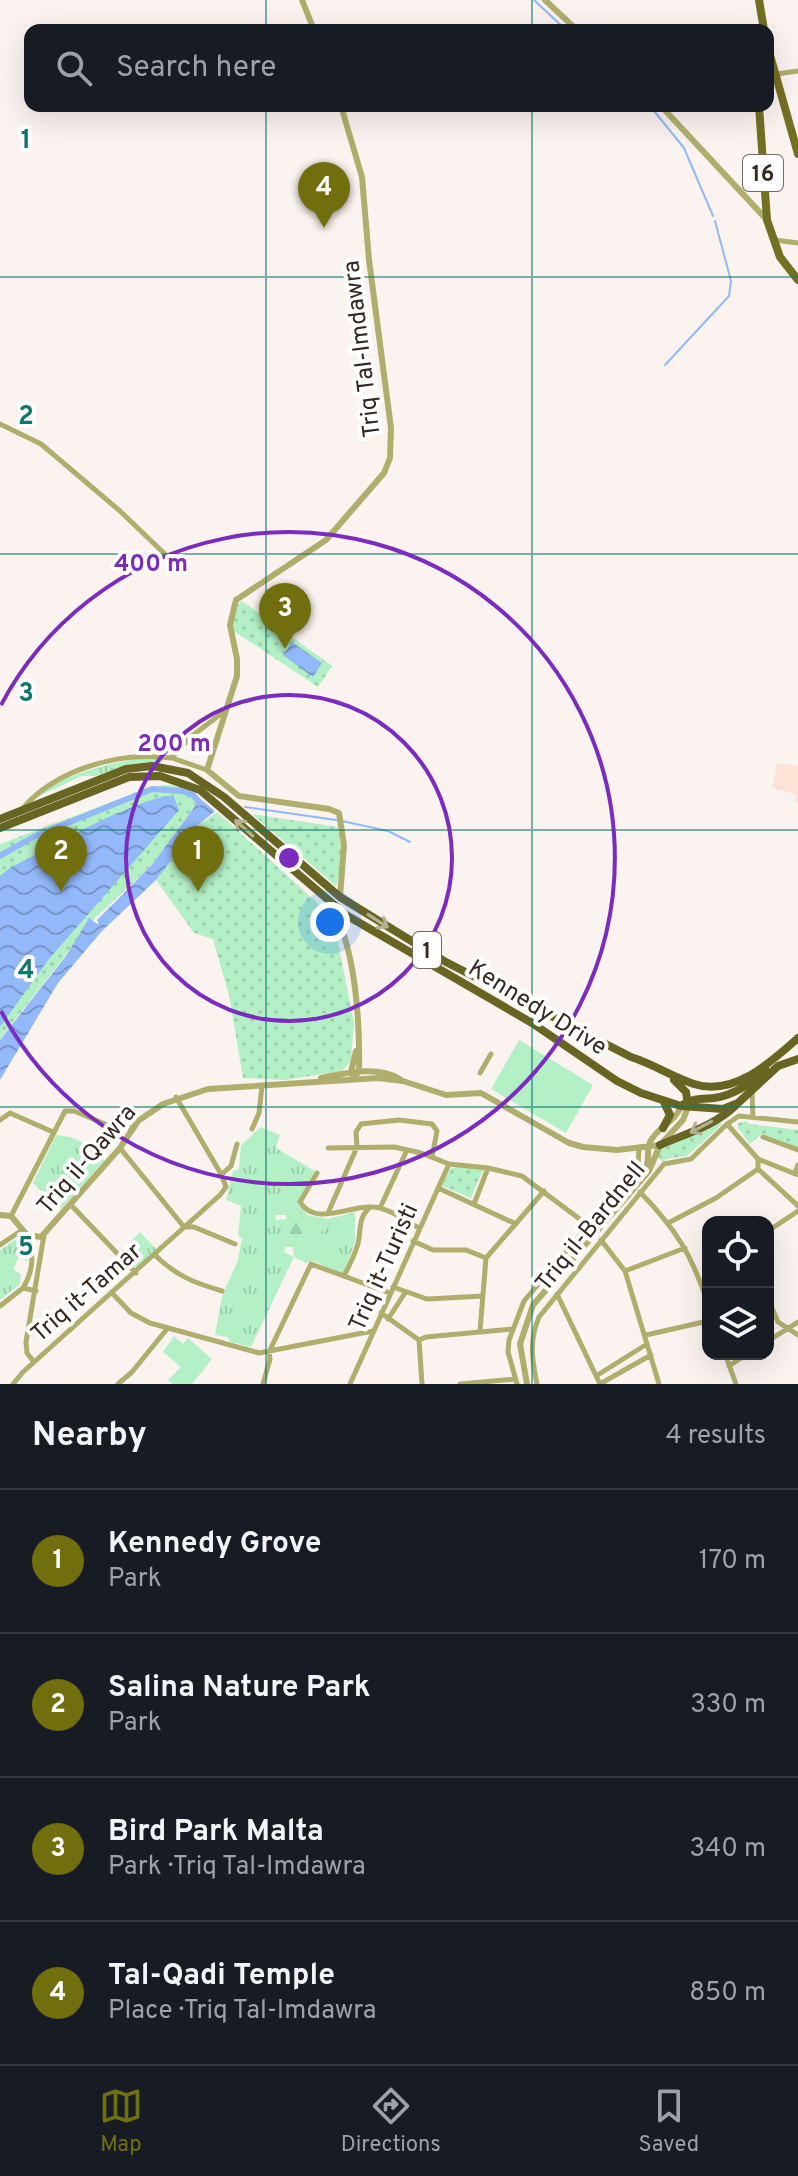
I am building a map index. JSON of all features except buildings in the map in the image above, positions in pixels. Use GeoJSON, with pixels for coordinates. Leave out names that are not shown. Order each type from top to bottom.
{"type":"FeatureCollection","features":[{"type":"Feature","properties":{"kind":"highway","name":"1"},"geometry":{"type":"LineString","coordinates":[[0,819],[126,769],[152,766],[172,769],[204,787]]}},
{"type":"Feature","properties":{"kind":"highway","name":"1"},"geometry":{"type":"LineString","coordinates":[[0,828],[129,777],[160,776],[204,787]]}},
{"type":"Feature","properties":{"kind":"highway","name":"Kennedy Drive"},"geometry":{"type":"LineString","coordinates":[[204,787],[340,897],[444,961],[620,1052],[694,1084],[714,1087],[741,1080],[798,1038]]}},
{"type":"Feature","properties":{"kind":"highway","name":"Kennedy Drive"},"geometry":{"type":"LineString","coordinates":[[204,787],[330,904],[532,1023],[617,1081],[664,1102],[713,1110],[738,1103]]}},
{"type":"Feature","properties":{"kind":"highway"},"geometry":{"type":"LineString","coordinates":[[620,1052],[680,1084],[686,1105],[739,1090],[776,1056]]}},
{"type":"Feature","properties":{"kind":"highway"},"geometry":{"type":"LineString","coordinates":[[660,1145],[717,1119],[752,1092],[778,1066],[798,1059]]}},
{"type":"Feature","properties":{"kind":"highway"},"geometry":{"type":"LineString","coordinates":[[659,1131],[670,1115],[664,1102]]}},
{"type":"Feature","properties":{"kind":"main road"},"geometry":{"type":"LineString","coordinates":[[756,0],[757,24]]}},
{"type":"Feature","properties":{"kind":"main road"},"geometry":{"type":"LineString","coordinates":[[756,0],[762,24]]}},
{"type":"Feature","properties":{"kind":"main road","name":"16"},"geometry":{"type":"LineString","coordinates":[[774,76],[798,154]]}},
{"type":"Feature","properties":{"kind":"main road","name":"16"},"geometry":{"type":"LineString","coordinates":[[759,112],[767,220],[780,257],[798,280]]}},
{"type":"Feature","properties":{"kind":"street"},"geometry":{"type":"LineString","coordinates":[[302,0],[312,24]]}},
{"type":"Feature","properties":{"kind":"street"},"geometry":{"type":"LineString","coordinates":[[545,0],[571,24]]}},
{"type":"Feature","properties":{"kind":"street"},"geometry":{"type":"LineString","coordinates":[[774,69],[798,71]]}},
{"type":"Feature","properties":{"kind":"street","name":"Triq Tal-Imdawra"},"geometry":{"type":"LineString","coordinates":[[207,770],[237,676],[230,625],[236,600],[326,540],[384,473],[390,458],[391,428],[366,238],[362,177],[343,112]]}},
{"type":"Feature","properties":{"kind":"street"},"geometry":{"type":"LineString","coordinates":[[667,112],[767,220]]}},
{"type":"Feature","properties":{"kind":"street"},"geometry":{"type":"LineString","coordinates":[[748,200],[757,201],[765,197]]}},
{"type":"Feature","properties":{"kind":"street"},"geometry":{"type":"LineString","coordinates":[[772,240],[798,243]]}},
{"type":"Feature","properties":{"kind":"street"},"geometry":{"type":"LineString","coordinates":[[0,424],[41,444],[120,511],[170,559]]}},
{"type":"Feature","properties":{"kind":"street"},"geometry":{"type":"LineString","coordinates":[[171,758],[192,736],[226,710]]}},
{"type":"Feature","properties":{"kind":"street"},"geometry":{"type":"LineString","coordinates":[[19,812],[41,790],[82,770],[117,760],[155,755],[171,758],[207,770],[239,796],[339,813],[344,845],[340,897]]}},
{"type":"Feature","properties":{"kind":"street"},"geometry":{"type":"LineString","coordinates":[[330,904],[345,933],[360,1032],[354,1075]]}},
{"type":"Feature","properties":{"kind":"street"},"geometry":{"type":"LineString","coordinates":[[345,933],[356,922]]}},
{"type":"Feature","properties":{"kind":"street"},"geometry":{"type":"LineString","coordinates":[[480,1073],[491,1054]]}},
{"type":"Feature","properties":{"kind":"street"},"geometry":{"type":"LineString","coordinates":[[354,1075],[383,1072],[446,1095],[481,1093],[569,1143],[602,1150],[660,1145]]}},
{"type":"Feature","properties":{"kind":"street"},"geometry":{"type":"LineString","coordinates":[[354,1075],[403,1081]]}},
{"type":"Feature","properties":{"kind":"street","name":"Triq il-Qawra"},"geometry":{"type":"LineString","coordinates":[[0,1215],[11,1216],[24,1233],[36,1237],[44,1234],[152,1109],[176,1097],[208,1089],[354,1075]]}},
{"type":"Feature","properties":{"kind":"street"},"geometry":{"type":"LineString","coordinates":[[252,1129],[259,1113],[262,1086]]}},
{"type":"Feature","properties":{"kind":"street"},"geometry":{"type":"LineString","coordinates":[[752,1092],[753,1117]]}},
{"type":"Feature","properties":{"kind":"street"},"geometry":{"type":"LineString","coordinates":[[176,1097],[221,1174],[231,1166],[237,1144]]}},
{"type":"Feature","properties":{"kind":"street"},"geometry":{"type":"LineString","coordinates":[[460,1384],[516,1382],[508,1352],[524,1301],[638,1167],[642,1146],[673,1121],[686,1105]]}},
{"type":"Feature","properties":{"kind":"street"},"geometry":{"type":"LineString","coordinates":[[527,1384],[520,1344],[533,1305],[652,1166],[660,1145],[683,1120],[686,1105]]}},
{"type":"Feature","properties":{"kind":"street"},"geometry":{"type":"LineString","coordinates":[[11,1216],[65,1111],[74,1111],[112,1127],[134,1128]]}},
{"type":"Feature","properties":{"kind":"street"},"geometry":{"type":"LineString","coordinates":[[0,1120],[10,1113],[53,1132]]}},
{"type":"Feature","properties":{"kind":"street"},"geometry":{"type":"LineString","coordinates":[[798,1122],[739,1116],[727,1124],[758,1159],[797,1174],[798,1165]]}},
{"type":"Feature","properties":{"kind":"street"},"geometry":{"type":"LineString","coordinates":[[328,1213],[357,1147],[356,1132],[361,1124],[408,1121],[432,1124],[437,1131],[432,1157]]}},
{"type":"Feature","properties":{"kind":"street","name":"Triq il-Bardnell"},"geometry":{"type":"LineString","coordinates":[[537,1384],[531,1354],[534,1327],[539,1317],[664,1164],[691,1159],[727,1124]]}},
{"type":"Feature","properties":{"kind":"street"},"geometry":{"type":"LineString","coordinates":[[763,1137],[798,1150]]}},
{"type":"Feature","properties":{"kind":"street"},"geometry":{"type":"LineString","coordinates":[[642,1146],[648,1157],[643,1175]]}},
{"type":"Feature","properties":{"kind":"street"},"geometry":{"type":"LineString","coordinates":[[120,1148],[184,1227],[194,1227],[235,1244]]}},
{"type":"Feature","properties":{"kind":"street"},"geometry":{"type":"LineString","coordinates":[[328,1148],[407,1150],[449,1164],[522,1176],[589,1226]]}},
{"type":"Feature","properties":{"kind":"street"},"geometry":{"type":"LineString","coordinates":[[380,1208],[407,1150]]}},
{"type":"Feature","properties":{"kind":"street"},"geometry":{"type":"LineString","coordinates":[[622,1150],[637,1161]]}},
{"type":"Feature","properties":{"kind":"street"},"geometry":{"type":"LineString","coordinates":[[758,1159],[758,1169],[798,1209],[774,1227]]}},
{"type":"Feature","properties":{"kind":"street","name":"Triq it-Turisti"},"geometry":{"type":"LineString","coordinates":[[350,1384],[449,1164]]}},
{"type":"Feature","properties":{"kind":"street"},"geometry":{"type":"LineString","coordinates":[[474,1204],[488,1168]]}},
{"type":"Feature","properties":{"kind":"street"},"geometry":{"type":"LineString","coordinates":[[670,1222],[716,1198],[758,1169]]}},
{"type":"Feature","properties":{"kind":"street"},"geometry":{"type":"LineString","coordinates":[[317,1173],[300,1202],[304,1208],[320,1216],[370,1206],[419,1228]]}},
{"type":"Feature","properties":{"kind":"street","name":"Triq it-Tamar"},"geometry":{"type":"LineString","coordinates":[[14,1383],[220,1195],[226,1187],[221,1174]]}},
{"type":"Feature","properties":{"kind":"street"},"geometry":{"type":"LineString","coordinates":[[438,1188],[516,1224]]}},
{"type":"Feature","properties":{"kind":"street"},"geometry":{"type":"LineString","coordinates":[[480,1331],[486,1258],[544,1191]]}},
{"type":"Feature","properties":{"kind":"street"},"geometry":{"type":"LineString","coordinates":[[640,1192],[670,1222],[703,1288]]}},
{"type":"Feature","properties":{"kind":"street"},"geometry":{"type":"LineString","coordinates":[[71,1205],[136,1273]]}},
{"type":"Feature","properties":{"kind":"street"},"geometry":{"type":"LineString","coordinates":[[344,1276],[359,1239],[358,1226],[370,1206]]}},
{"type":"Feature","properties":{"kind":"street"},"geometry":{"type":"LineString","coordinates":[[0,1245],[24,1233],[31,1248],[32,1264],[23,1288],[0,1306]]}},
{"type":"Feature","properties":{"kind":"street"},"geometry":{"type":"LineString","coordinates":[[34,1362],[27,1353],[26,1342],[44,1234]]}},
{"type":"Feature","properties":{"kind":"street"},"geometry":{"type":"LineString","coordinates":[[601,1240],[625,1271],[659,1384]]}},
{"type":"Feature","properties":{"kind":"street"},"geometry":{"type":"LineString","coordinates":[[413,1241],[433,1250],[466,1250],[486,1258]]}},
{"type":"Feature","properties":{"kind":"street"},"geometry":{"type":"LineString","coordinates":[[625,1271],[685,1248]]}},
{"type":"Feature","properties":{"kind":"street"},"geometry":{"type":"LineString","coordinates":[[155,1255],[184,1279],[222,1291]]}},
{"type":"Feature","properties":{"kind":"street"},"geometry":{"type":"LineString","coordinates":[[263,1384],[269,1352],[311,1264],[427,1299],[483,1296]]}},
{"type":"Feature","properties":{"kind":"street"},"geometry":{"type":"LineString","coordinates":[[23,1288],[36,1291]]}},
{"type":"Feature","properties":{"kind":"street"},"geometry":{"type":"LineString","coordinates":[[112,1293],[131,1313],[167,1329],[259,1353],[373,1331]]}},
{"type":"Feature","properties":{"kind":"street","name":"Triq it-Turisti"},"geometry":{"type":"LineString","coordinates":[[388,1319],[405,1293]]}},
{"type":"Feature","properties":{"kind":"street"},"geometry":{"type":"LineString","coordinates":[[557,1294],[600,1384],[651,1355]]}},
{"type":"Feature","properties":{"kind":"street"},"geometry":{"type":"LineString","coordinates":[[381,1313],[419,1340],[513,1329]]}},
{"type":"Feature","properties":{"kind":"street"},"geometry":{"type":"LineString","coordinates":[[774,1313],[778,1322],[798,1335]]}},
{"type":"Feature","properties":{"kind":"street"},"geometry":{"type":"LineString","coordinates":[[646,1335],[702,1322]]}},
{"type":"Feature","properties":{"kind":"street"},"geometry":{"type":"LineString","coordinates":[[774,1337],[798,1322]]}},
{"type":"Feature","properties":{"kind":"street"},"geometry":{"type":"LineString","coordinates":[[118,1384],[132,1372],[167,1329]]}},
{"type":"Feature","properties":{"kind":"street"},"geometry":{"type":"LineString","coordinates":[[419,1340],[422,1384]]}},
{"type":"Feature","properties":{"kind":"street"},"geometry":{"type":"LineString","coordinates":[[596,1376],[647,1344]]}},
{"type":"Feature","properties":{"kind":"street"},"geometry":{"type":"LineString","coordinates":[[727,1360],[736,1384]]}},
{"type":"Feature","properties":{"kind":"street"},"geometry":{"type":"LineString","coordinates":[[729,1366],[738,1360]]}},
{"type":"Feature","properties":{"kind":"shaded area"},"geometry":{"type":"Polygon","coordinates":[[[777,763],[798,766],[798,803],[795,802],[796,794],[772,788],[777,763]]]}},
{"type":"Feature","properties":{"kind":"green space"},"geometry":{"type":"Polygon","coordinates":[[[242,601],[332,666],[318,687],[232,630],[236,606],[242,601]]]}},
{"type":"Feature","properties":{"kind":"green space"},"geometry":{"type":"Polygon","coordinates":[[[144,757],[162,758],[163,762],[131,764],[95,776],[82,776],[35,798],[73,776],[144,757]]]}},
{"type":"Feature","properties":{"kind":"green space"},"geometry":{"type":"Polygon","coordinates":[[[163,785],[190,791],[198,797],[196,805],[151,866],[94,919],[0,1039],[0,844],[163,785]]]}},
{"type":"Feature","properties":{"kind":"green space"},"geometry":{"type":"Polygon","coordinates":[[[217,812],[333,917],[354,1023],[351,1061],[342,1071],[285,1080],[243,1078],[229,995],[213,939],[194,933],[156,880],[197,826],[217,812]]]}},
{"type":"Feature","properties":{"kind":"green space"},"geometry":{"type":"Polygon","coordinates":[[[252,814],[338,827],[342,856],[336,886],[252,814]]]}},
{"type":"Feature","properties":{"kind":"green space"},"geometry":{"type":"Polygon","coordinates":[[[519,1040],[593,1085],[566,1133],[491,1089],[519,1040]]]}},
{"type":"Feature","properties":{"kind":"green space"},"geometry":{"type":"Polygon","coordinates":[[[746,1121],[798,1130],[798,1148],[762,1134],[750,1144],[738,1128],[738,1123],[746,1121]]]}},
{"type":"Feature","properties":{"kind":"green space"},"geometry":{"type":"Polygon","coordinates":[[[720,1122],[722,1124],[687,1156],[664,1162],[657,1158],[661,1149],[720,1122]]]}},
{"type":"Feature","properties":{"kind":"green space"},"geometry":{"type":"Polygon","coordinates":[[[261,1127],[280,1135],[276,1148],[315,1171],[297,1203],[291,1204],[291,1215],[275,1215],[276,1220],[286,1219],[283,1223],[285,1253],[294,1257],[251,1347],[215,1335],[222,1296],[238,1260],[242,1238],[238,1236],[241,1206],[226,1200],[233,1171],[239,1169],[241,1145],[261,1127]]]}},
{"type":"Feature","properties":{"kind":"green space"},"geometry":{"type":"Polygon","coordinates":[[[56,1135],[71,1137],[96,1149],[94,1153],[105,1160],[61,1209],[33,1183],[56,1135]]]}},
{"type":"Feature","properties":{"kind":"green space"},"geometry":{"type":"Polygon","coordinates":[[[459,1166],[483,1170],[471,1198],[442,1186],[450,1169],[459,1166]]]}},
{"type":"Feature","properties":{"kind":"green space"},"geometry":{"type":"Polygon","coordinates":[[[297,1203],[308,1215],[328,1219],[306,1263],[294,1257],[293,1247],[284,1247],[282,1223],[286,1223],[286,1214],[291,1214],[291,1204],[297,1203]]]}},
{"type":"Feature","properties":{"kind":"green space"},"geometry":{"type":"Polygon","coordinates":[[[355,1212],[355,1242],[343,1274],[313,1261],[306,1263],[328,1219],[355,1212]]]}},
{"type":"Feature","properties":{"kind":"green space"},"geometry":{"type":"Polygon","coordinates":[[[140,1232],[156,1249],[138,1267],[133,1267],[120,1253],[140,1232]]]}},
{"type":"Feature","properties":{"kind":"green space"},"geometry":{"type":"Polygon","coordinates":[[[19,1237],[28,1262],[19,1257],[13,1269],[21,1274],[20,1284],[0,1300],[0,1250],[19,1237]]]}},
{"type":"Feature","properties":{"kind":"green space"},"geometry":{"type":"Polygon","coordinates":[[[174,1336],[183,1344],[188,1338],[212,1359],[192,1384],[173,1384],[168,1380],[181,1367],[163,1352],[174,1336]]]}},
{"type":"Feature","properties":{"kind":"water"},"geometry":{"type":"Polygon","coordinates":[[[292,642],[322,663],[313,677],[283,655],[292,642]]]}},
{"type":"Feature","properties":{"kind":"water"},"geometry":{"type":"Polygon","coordinates":[[[165,796],[174,797],[179,810],[49,959],[0,1027],[0,876],[11,867],[106,818],[165,796]]]}},
{"type":"Feature","properties":{"kind":"water"},"geometry":{"type":"Polygon","coordinates":[[[198,797],[215,811],[197,826],[156,880],[102,931],[58,983],[0,1080],[0,1040],[66,956],[89,918],[99,925],[97,920],[151,866],[196,805],[198,797]]]}},
{"type":"Feature","properties":{"kind":"waterway"},"geometry":{"type":"LineString","coordinates":[[534,0],[560,24]]}},
{"type":"Feature","properties":{"kind":"waterway"},"geometry":{"type":"LineString","coordinates":[[655,112],[684,148],[713,216]]}},
{"type":"Feature","properties":{"kind":"waterway"},"geometry":{"type":"LineString","coordinates":[[665,365],[729,296],[731,281],[715,221]]}},
{"type":"Feature","properties":{"kind":"waterway"},"geometry":{"type":"LineString","coordinates":[[0,856],[35,836],[152,789],[182,791],[193,795],[200,803]]}},
{"type":"Feature","properties":{"kind":"waterway"},"geometry":{"type":"LineString","coordinates":[[245,807],[336,820]]}},
{"type":"Feature","properties":{"kind":"waterway"},"geometry":{"type":"LineString","coordinates":[[342,821],[388,831],[410,842]]}},
{"type":"Feature","properties":{"kind":"place","name":"Tal-Qadi Temple"},"geometry":{"type":"Point","coordinates":[324,228]}},
{"type":"Feature","properties":{"kind":"place","name":"Bird Park Malta"},"geometry":{"type":"Point","coordinates":[285,649]}},
{"type":"Feature","properties":{"kind":"place","name":"Salina Nature Park"},"geometry":{"type":"Point","coordinates":[61,892]}},
{"type":"Feature","properties":{"kind":"place","name":"Kennedy Grove"},"geometry":{"type":"Point","coordinates":[198,892]}}]}
